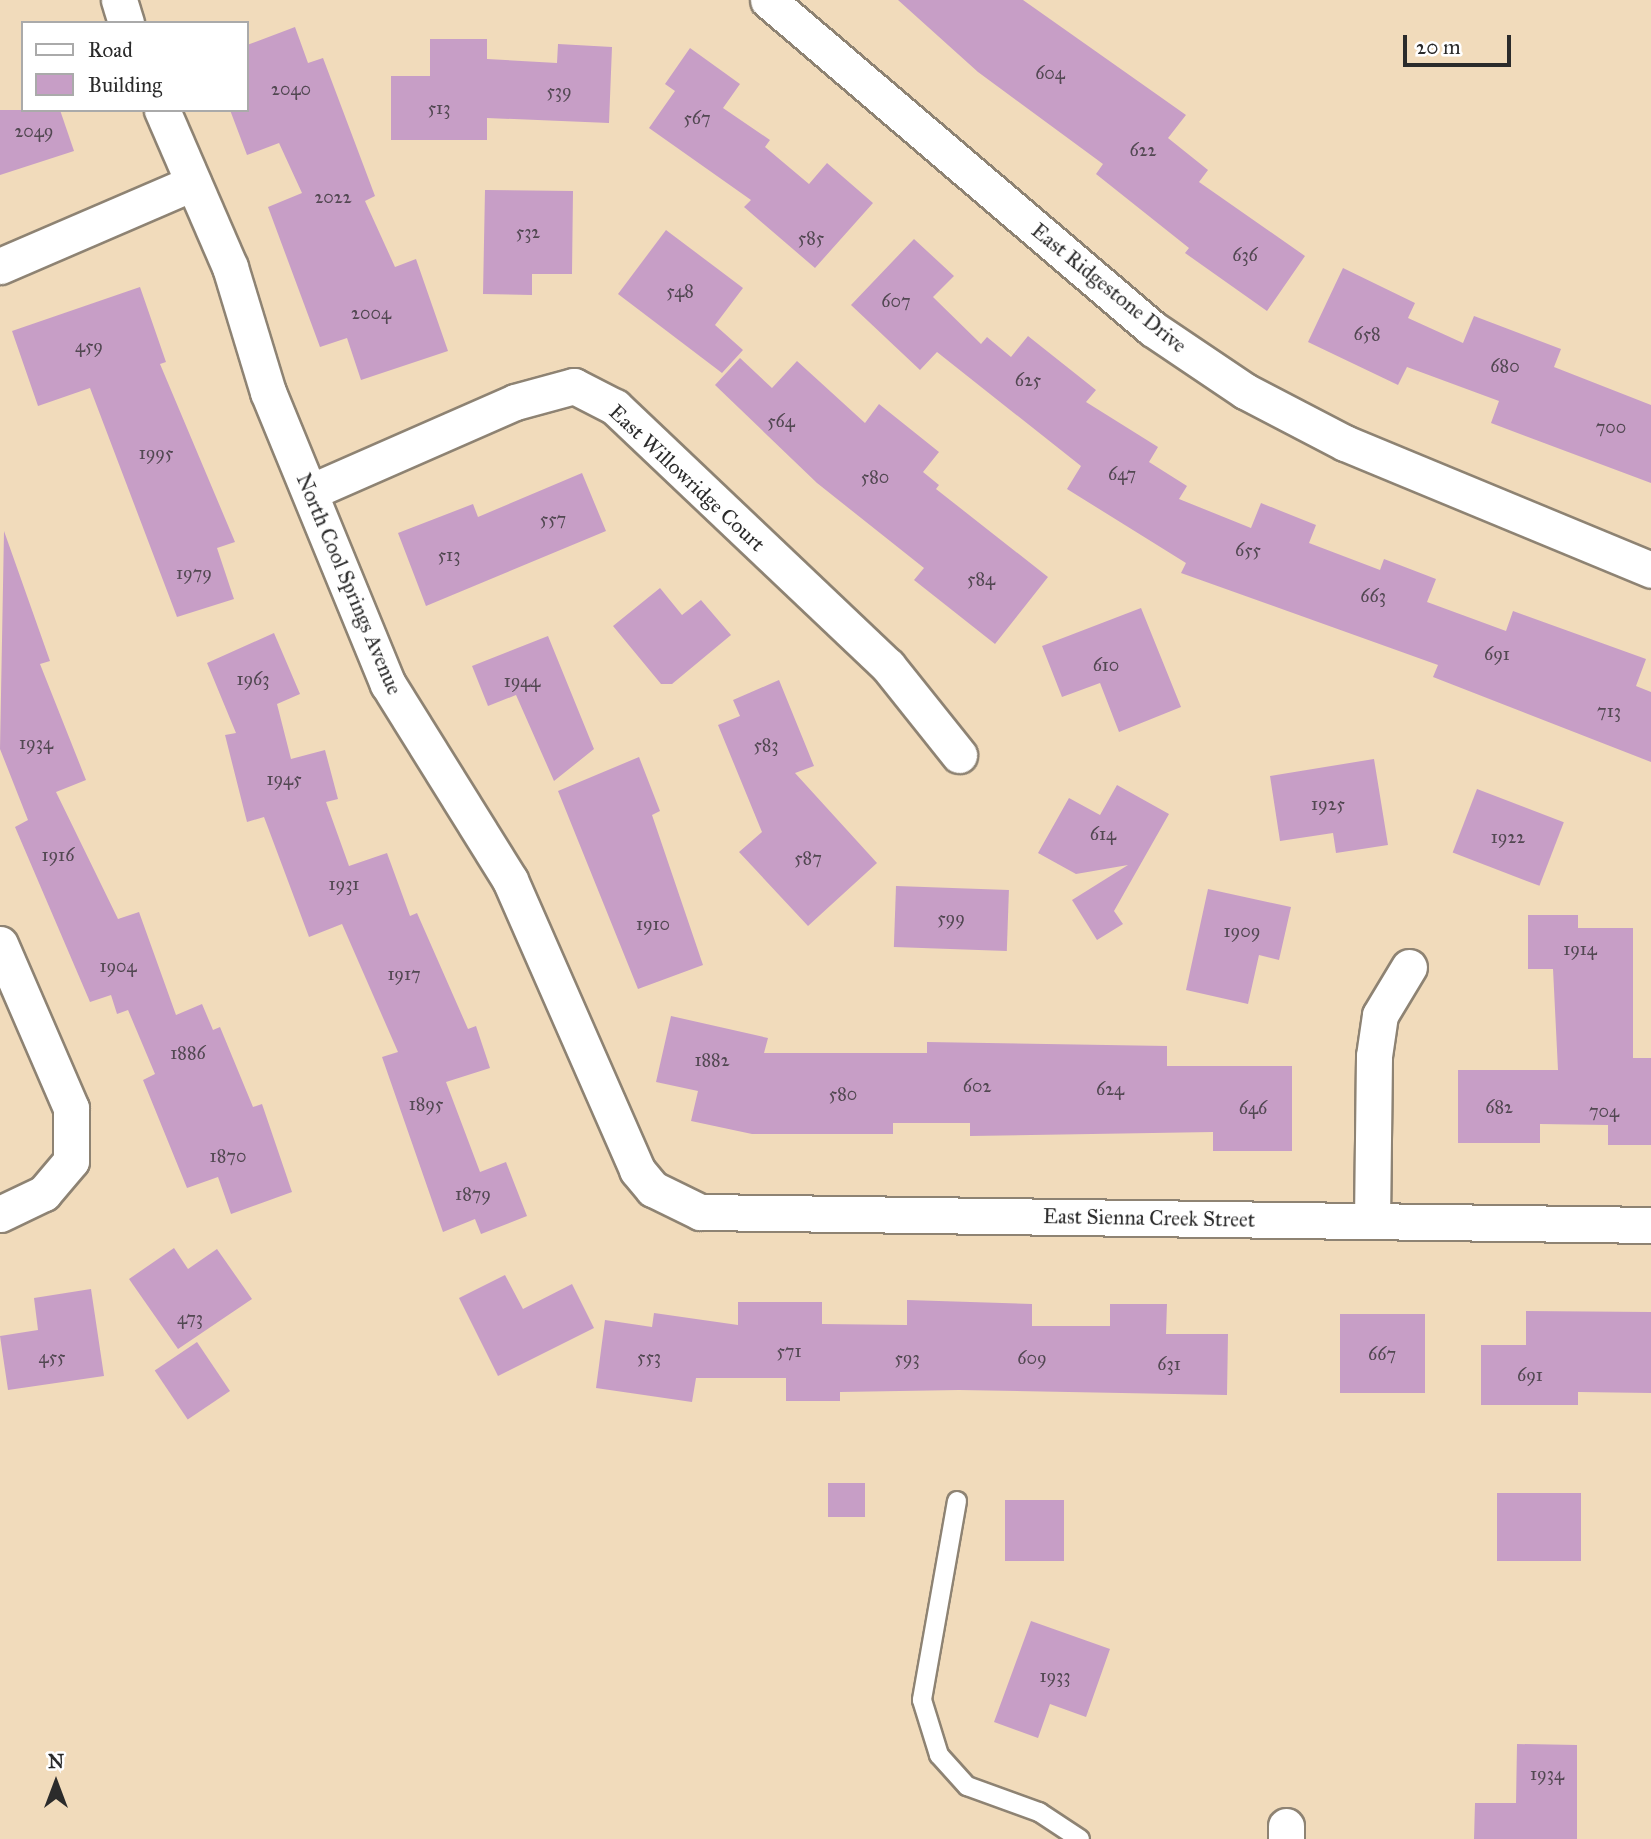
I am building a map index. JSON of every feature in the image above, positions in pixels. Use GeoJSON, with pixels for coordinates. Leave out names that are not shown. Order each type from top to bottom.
{"type":"FeatureCollection","features":[{"type":"Feature","properties":{"kind":"street"},"geometry":{"type":"LineString","coordinates":[[119,0],[125,21]]}},
{"type":"Feature","properties":{"kind":"street","name":"East Ridgestone Drive"},"geometry":{"type":"LineString","coordinates":[[768,0],[1153,329],[1245,391],[1345,443],[1651,570]]}},
{"type":"Feature","properties":{"kind":"street","name":"North Cool Springs Avenue"},"geometry":{"type":"LineString","coordinates":[[163,112],[310,492],[388,684],[510,880],[637,1170],[653,1189]]}},
{"type":"Feature","properties":{"kind":"street"},"geometry":{"type":"LineString","coordinates":[[0,266],[192,183]]}},
{"type":"Feature","properties":{"kind":"street","name":"East Willowridge Court"},"geometry":{"type":"LineString","coordinates":[[310,492],[515,402],[574,386],[615,407],[878,656],[959,755]]}},
{"type":"Feature","properties":{"kind":"street"},"geometry":{"type":"LineString","coordinates":[[0,944],[72,1108],[71,1161],[44,1193],[0,1214]]}},
{"type":"Feature","properties":{"kind":"street"},"geometry":{"type":"LineString","coordinates":[[1372,1221],[1374,1056],[1380,1015],[1409,967]]}},
{"type":"Feature","properties":{"kind":"street","name":"East Sienna Creek Street"},"geometry":{"type":"LineString","coordinates":[[653,1189],[700,1212],[1651,1226]]}},
{"type":"Feature","properties":{"kind":"lane"},"geometry":{"type":"LineString","coordinates":[[957,1501],[922,1700],[939,1755],[967,1786],[1039,1812],[1080,1839]]}},
{"type":"Feature","properties":{"kind":"building"},"geometry":{"type":"Polygon","coordinates":[[[898,0],[1023,0],[1186,115],[1168,138],[1208,170],[1199,182],[1305,256],[1267,311],[1185,253],[1189,248],[1096,174],[1103,164],[978,72],[898,0]]]}},
{"type":"Feature","properties":{"kind":"building"},"geometry":{"type":"Polygon","coordinates":[[[295,27],[308,63],[323,58],[375,196],[365,201],[395,267],[416,259],[448,351],[361,380],[347,338],[320,347],[268,207],[302,193],[279,143],[247,155],[231,112],[248,112],[248,45],[295,27]]]}},
{"type":"Feature","properties":{"kind":"building"},"geometry":{"type":"Polygon","coordinates":[[[430,39],[487,39],[487,59],[557,63],[558,44],[612,47],[609,123],[487,118],[487,140],[391,140],[391,76],[430,76],[430,39]]]}},
{"type":"Feature","properties":{"kind":"building"},"geometry":{"type":"Polygon","coordinates":[[[690,48],[740,84],[723,108],[770,140],[765,147],[809,184],[827,163],[873,203],[815,268],[744,207],[751,200],[649,128],[675,91],[665,84],[690,48]]]}},
{"type":"Feature","properties":{"kind":"building"},"geometry":{"type":"Polygon","coordinates":[[[0,110],[61,112],[74,151],[0,175],[0,110]]]}},
{"type":"Feature","properties":{"kind":"building"},"geometry":{"type":"Polygon","coordinates":[[[485,190],[573,191],[572,274],[532,274],[532,295],[483,294],[485,190]]]}},
{"type":"Feature","properties":{"kind":"building"},"geometry":{"type":"Polygon","coordinates":[[[666,230],[743,288],[715,325],[743,350],[722,373],[618,294],[666,230]]]}},
{"type":"Feature","properties":{"kind":"building"},"geometry":{"type":"Polygon","coordinates":[[[914,239],[954,276],[933,297],[981,344],[987,337],[1011,357],[1028,336],[1096,390],[1086,402],[1158,447],[1149,462],[1187,486],[1179,499],[1251,528],[1261,503],[1316,525],[1309,543],[1380,570],[1384,559],[1436,579],[1427,602],[1506,631],[1513,611],[1646,659],[1636,686],[1651,692],[1651,762],[1433,677],[1438,665],[1181,573],[1186,563],[1067,489],[1081,466],[937,352],[920,370],[851,305],[914,239]]]}},
{"type":"Feature","properties":{"kind":"building"},"geometry":{"type":"Polygon","coordinates":[[[1343,268],[1415,303],[1408,318],[1463,343],[1474,316],[1561,349],[1554,367],[1651,405],[1651,483],[1491,423],[1499,401],[1407,367],[1398,385],[1308,342],[1343,268]]]}},
{"type":"Feature","properties":{"kind":"building"},"geometry":{"type":"Polygon","coordinates":[[[140,287],[166,362],[160,364],[235,542],[217,548],[234,599],[177,617],[90,388],[38,406],[12,331],[140,287]]]}},
{"type":"Feature","properties":{"kind":"building"},"geometry":{"type":"Polygon","coordinates":[[[740,358],[772,388],[797,361],[865,423],[879,404],[939,452],[923,472],[939,485],[936,489],[1048,577],[995,644],[914,580],[924,568],[817,483],[715,385],[740,358]]]}},
{"type":"Feature","properties":{"kind":"building"},"geometry":{"type":"Polygon","coordinates":[[[582,473],[606,531],[426,606],[398,533],[473,504],[478,517],[582,473]]]}},
{"type":"Feature","properties":{"kind":"building"},"geometry":{"type":"Polygon","coordinates":[[[4,531],[50,661],[40,664],[86,780],[56,792],[118,919],[139,912],[176,1015],[202,1004],[213,1030],[220,1027],[253,1107],[262,1104],[292,1192],[231,1214],[218,1177],[187,1188],[143,1080],[155,1074],[128,1010],[117,1014],[111,995],[90,1002],[15,827],[28,820],[0,749],[4,531]]]}},
{"type":"Feature","properties":{"kind":"building"},"geometry":{"type":"Polygon","coordinates":[[[660,588],[682,615],[701,600],[731,635],[672,684],[661,684],[613,626],[660,588]]]}},
{"type":"Feature","properties":{"kind":"building"},"geometry":{"type":"Polygon","coordinates":[[[1141,608],[1181,707],[1119,732],[1100,683],[1062,697],[1042,646],[1141,608]]]}},
{"type":"Feature","properties":{"kind":"building"},"geometry":{"type":"Polygon","coordinates":[[[274,633],[300,694],[277,704],[291,759],[325,750],[338,799],[326,802],[349,866],[387,853],[410,916],[417,913],[468,1029],[476,1026],[490,1068],[446,1082],[480,1172],[506,1162],[527,1216],[481,1234],[475,1219],[443,1232],[382,1057],[398,1052],[342,924],[309,937],[264,817],[247,822],[225,735],[236,733],[207,663],[274,633]]]}},
{"type":"Feature","properties":{"kind":"building"},"geometry":{"type":"Polygon","coordinates":[[[548,636],[594,749],[554,781],[516,695],[488,706],[472,666],[548,636]]]}},
{"type":"Feature","properties":{"kind":"building"},"geometry":{"type":"Polygon","coordinates":[[[779,680],[814,766],[795,773],[877,863],[808,926],[739,852],[762,832],[718,725],[740,716],[733,700],[779,680]]]}},
{"type":"Feature","properties":{"kind":"building"},"geometry":{"type":"Polygon","coordinates":[[[639,757],[660,811],[652,815],[703,965],[638,989],[558,791],[639,757]]]}},
{"type":"Feature","properties":{"kind":"building"},"geometry":{"type":"Polygon","coordinates":[[[1374,759],[1388,845],[1336,853],[1333,833],[1280,841],[1270,776],[1374,759]]]}},
{"type":"Feature","properties":{"kind":"building"},"geometry":{"type":"Polygon","coordinates":[[[1117,785],[1169,814],[1114,911],[1123,924],[1097,940],[1072,900],[1128,865],[1076,874],[1038,853],[1069,798],[1100,815],[1117,785]]]}},
{"type":"Feature","properties":{"kind":"building"},"geometry":{"type":"Polygon","coordinates":[[[1477,789],[1564,822],[1539,886],[1453,852],[1477,789]]]}},
{"type":"Feature","properties":{"kind":"building"},"geometry":{"type":"Polygon","coordinates":[[[896,886],[1009,890],[1007,951],[894,947],[896,886]]]}},
{"type":"Feature","properties":{"kind":"building"},"geometry":{"type":"Polygon","coordinates":[[[1208,889],[1291,907],[1279,960],[1259,955],[1248,1004],[1186,990],[1208,889]]]}},
{"type":"Feature","properties":{"kind":"building"},"geometry":{"type":"Polygon","coordinates":[[[1528,915],[1578,915],[1578,928],[1633,928],[1633,1058],[1651,1058],[1651,1145],[1608,1145],[1608,1125],[1540,1124],[1540,1143],[1458,1143],[1458,1070],[1558,1070],[1553,969],[1528,969],[1528,915]]]}},
{"type":"Feature","properties":{"kind":"building"},"geometry":{"type":"Polygon","coordinates":[[[671,1016],[768,1038],[764,1053],[927,1053],[927,1042],[1167,1046],[1167,1066],[1292,1066],[1292,1151],[1213,1151],[1213,1132],[970,1136],[970,1123],[893,1123],[893,1134],[752,1134],[691,1121],[698,1091],[656,1082],[671,1016]]]}},
{"type":"Feature","properties":{"kind":"building"},"geometry":{"type":"Polygon","coordinates":[[[174,1248],[188,1269],[217,1249],[252,1299],[178,1349],[129,1279],[174,1248]]]}},
{"type":"Feature","properties":{"kind":"building"},"geometry":{"type":"Polygon","coordinates":[[[505,1275],[523,1309],[572,1284],[594,1328],[498,1376],[459,1298],[505,1275]]]}},
{"type":"Feature","properties":{"kind":"building"},"geometry":{"type":"Polygon","coordinates":[[[91,1289],[104,1376],[8,1390],[0,1336],[38,1330],[34,1298],[91,1289]]]}},
{"type":"Feature","properties":{"kind":"building"},"geometry":{"type":"Polygon","coordinates":[[[907,1300],[1032,1304],[1032,1326],[1110,1326],[1110,1304],[1167,1304],[1166,1334],[1228,1334],[1227,1395],[959,1390],[840,1392],[840,1401],[786,1401],[786,1378],[696,1378],[692,1402],[596,1388],[605,1320],[652,1327],[654,1313],[738,1325],[738,1302],[822,1302],[822,1324],[907,1325],[907,1300]]]}},
{"type":"Feature","properties":{"kind":"building"},"geometry":{"type":"Polygon","coordinates":[[[1526,1311],[1651,1312],[1651,1393],[1578,1392],[1578,1405],[1481,1405],[1481,1345],[1526,1345],[1526,1311]]]}},
{"type":"Feature","properties":{"kind":"building"},"geometry":{"type":"Polygon","coordinates":[[[1340,1314],[1425,1314],[1425,1393],[1340,1393],[1340,1314]]]}},
{"type":"Feature","properties":{"kind":"building"},"geometry":{"type":"Polygon","coordinates":[[[197,1342],[230,1391],[188,1419],[155,1371],[197,1342]]]}},
{"type":"Feature","properties":{"kind":"building"},"geometry":{"type":"Polygon","coordinates":[[[828,1483],[865,1483],[865,1517],[828,1517],[828,1483]]]}},
{"type":"Feature","properties":{"kind":"building"},"geometry":{"type":"Polygon","coordinates":[[[1497,1493],[1581,1493],[1581,1561],[1497,1561],[1497,1493]]]}},
{"type":"Feature","properties":{"kind":"building"},"geometry":{"type":"Polygon","coordinates":[[[1005,1500],[1064,1500],[1064,1561],[1005,1561],[1005,1500]]]}},
{"type":"Feature","properties":{"kind":"building"},"geometry":{"type":"Polygon","coordinates":[[[1031,1621],[1110,1649],[1086,1717],[1050,1704],[1038,1738],[994,1722],[1031,1621]]]}},
{"type":"Feature","properties":{"kind":"building"},"geometry":{"type":"Polygon","coordinates":[[[1517,1744],[1577,1745],[1577,1839],[1474,1839],[1475,1803],[1516,1803],[1517,1744]]]}}]}
